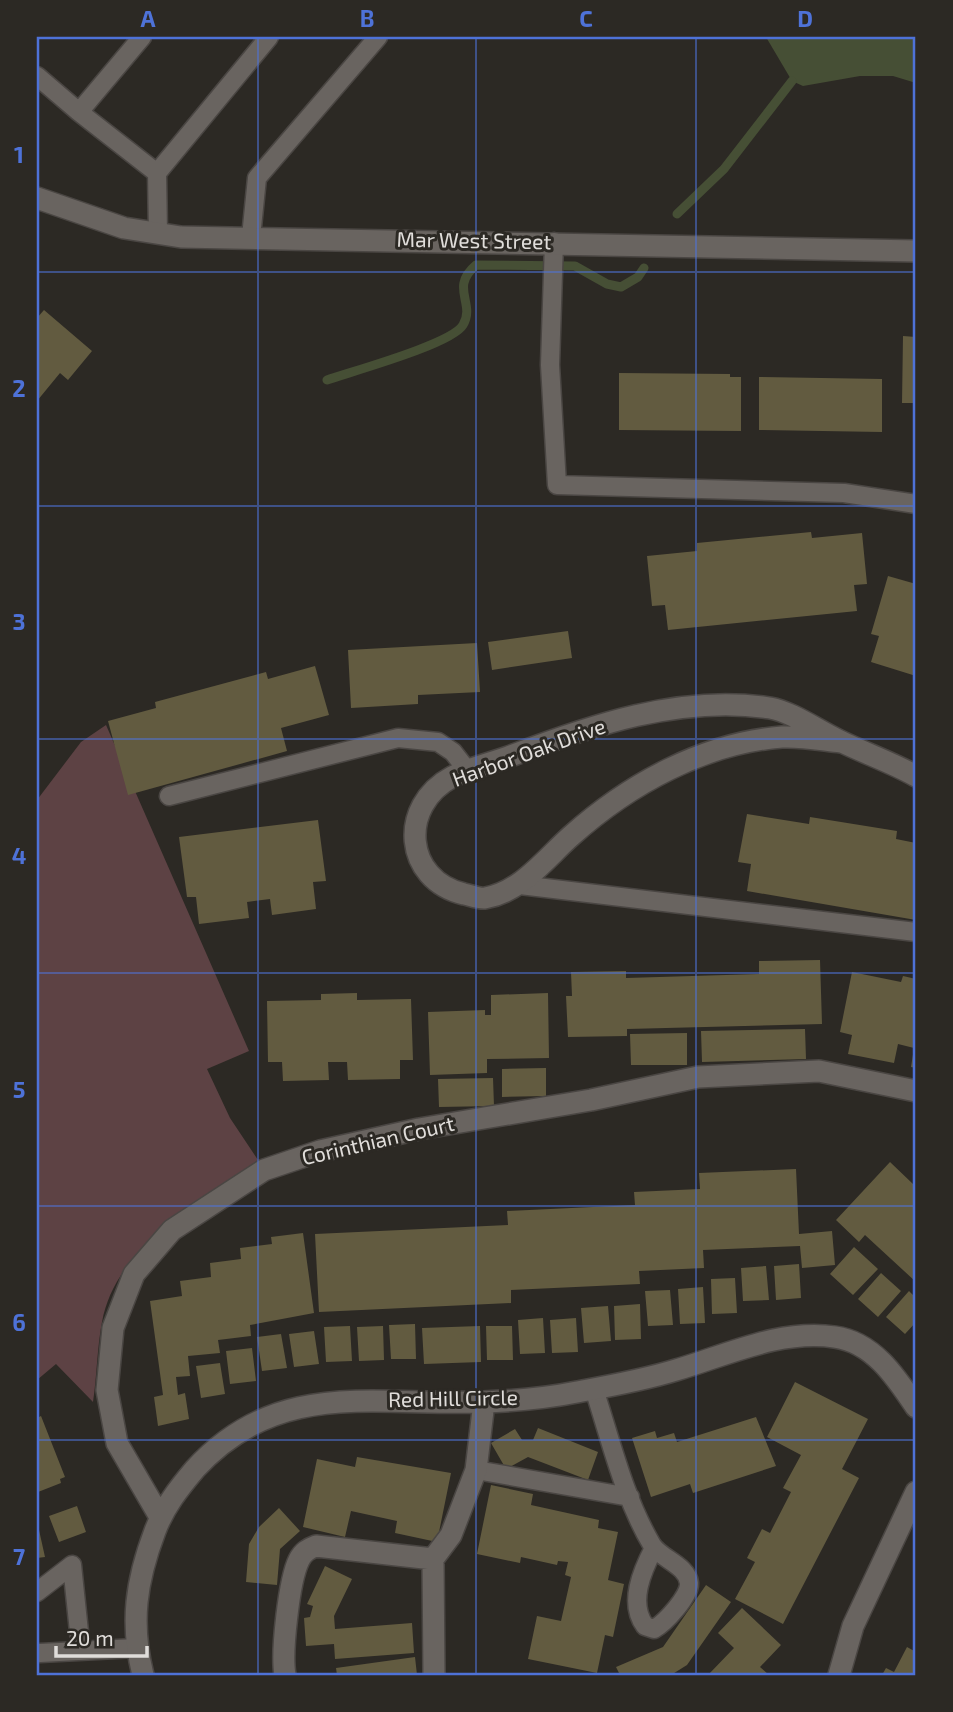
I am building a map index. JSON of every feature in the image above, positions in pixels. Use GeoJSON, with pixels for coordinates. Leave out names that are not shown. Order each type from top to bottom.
{"type":"FeatureCollection","features":[{"type":"Feature","properties":{"kind":"street","name":"Mar West Street"},"geometry":{"type":"LineString","coordinates":[[37,198],[124,228],[181,237],[554,248],[916,251]]}},
{"type":"Feature","properties":{"kind":"street","name":"Harbor Oak Drive"},"geometry":{"type":"LineString","coordinates":[[841,742],[785,737],[743,741],[692,758],[636,788],[592,817],[520,885],[484,898],[452,891],[431,875],[417,851],[413,827],[425,799],[449,778],[621,720],[673,709],[723,704],[773,708],[916,776]]}},
{"type":"Feature","properties":{"kind":"street","name":"Corinthian Court"},"geometry":{"type":"LineString","coordinates":[[160,1517],[117,1443],[107,1390],[113,1328],[134,1273],[172,1230],[264,1170],[320,1151],[419,1129],[591,1100],[698,1077],[819,1071],[916,1091]]}},
{"type":"Feature","properties":{"kind":"street","name":"Red Hill Circle"},"geometry":{"type":"LineString","coordinates":[[143,1675],[136,1648],[140,1571],[160,1517],[180,1487],[208,1455],[241,1430],[298,1406],[346,1400],[484,1402],[594,1389],[672,1371],[792,1335],[837,1337],[866,1348],[894,1373],[916,1407]]}},
{"type":"Feature","properties":{"kind":"street"},"geometry":{"type":"LineString","coordinates":[[434,1675],[433,1559],[451,1535],[476,1470],[484,1402]]}},
{"type":"Feature","properties":{"kind":"street"},"geometry":{"type":"LineString","coordinates":[[839,1675],[853,1626],[916,1492]]}},
{"type":"Feature","properties":{"kind":"street"},"geometry":{"type":"LineString","coordinates":[[285,1675],[283,1643],[297,1565],[307,1549],[316,1546],[433,1559]]}},
{"type":"Feature","properties":{"kind":"lane"},"geometry":{"type":"LineString","coordinates":[[79,112],[142,37]]}},
{"type":"Feature","properties":{"kind":"lane"},"geometry":{"type":"LineString","coordinates":[[158,233],[157,173],[269,37]]}},
{"type":"Feature","properties":{"kind":"lane"},"geometry":{"type":"LineString","coordinates":[[251,237],[257,178],[378,37]]}},
{"type":"Feature","properties":{"kind":"lane"},"geometry":{"type":"LineString","coordinates":[[37,76],[157,173]]}},
{"type":"Feature","properties":{"kind":"lane"},"geometry":{"type":"LineString","coordinates":[[554,248],[550,365],[557,485],[844,494],[916,504]]}},
{"type":"Feature","properties":{"kind":"lane"},"geometry":{"type":"LineString","coordinates":[[169,796],[398,738],[438,742],[453,752],[467,770]]}},
{"type":"Feature","properties":{"kind":"lane"},"geometry":{"type":"LineString","coordinates":[[520,885],[916,932]]}},
{"type":"Feature","properties":{"kind":"lane"},"geometry":{"type":"LineString","coordinates":[[594,1389],[629,1497],[654,1548]]}},
{"type":"Feature","properties":{"kind":"lane"},"geometry":{"type":"LineString","coordinates":[[476,1470],[629,1497]]}},
{"type":"Feature","properties":{"kind":"lane"},"geometry":{"type":"LineString","coordinates":[[37,1592],[72,1565],[81,1651]]}},
{"type":"Feature","properties":{"kind":"lane"},"geometry":{"type":"LineString","coordinates":[[40,1653],[136,1648]]}},
{"type":"Feature","properties":{"kind":"shaded area"},"geometry":{"type":"Polygon","coordinates":[[[766,37],[916,37],[916,83],[893,76],[860,76],[803,86],[792,81],[766,37]]]}},
{"type":"Feature","properties":{"kind":"shaded area"},"geometry":{"type":"Polygon","coordinates":[[[106,725],[249,1051],[207,1069],[230,1118],[258,1160],[187,1209],[142,1248],[124,1270],[110,1295],[102,1322],[93,1402],[56,1364],[37,1380],[37,800],[81,742],[106,725]]]}},
{"type":"Feature","properties":{"kind":"building"},"geometry":{"type":"Polygon","coordinates":[[[44,310],[92,351],[68,380],[60,373],[37,401],[37,318],[44,310]]]}},
{"type":"Feature","properties":{"kind":"building"},"geometry":{"type":"Polygon","coordinates":[[[903,336],[916,337],[916,403],[902,403],[903,336]]]}},
{"type":"Feature","properties":{"kind":"building"},"geometry":{"type":"Polygon","coordinates":[[[619,373],[730,374],[730,377],[741,377],[741,431],[619,430],[619,373]]]}},
{"type":"Feature","properties":{"kind":"building"},"geometry":{"type":"Polygon","coordinates":[[[759,377],[882,379],[882,432],[759,430],[759,377]]]}},
{"type":"Feature","properties":{"kind":"building"},"geometry":{"type":"Polygon","coordinates":[[[811,532],[812,538],[862,533],[867,584],[854,585],[857,611],[668,630],[665,605],[652,606],[647,556],[697,551],[697,543],[811,532]]]}},
{"type":"Feature","properties":{"kind":"building"},"geometry":{"type":"Polygon","coordinates":[[[888,576],[916,584],[916,676],[871,662],[879,636],[871,634],[888,576]]]}},
{"type":"Feature","properties":{"kind":"building"},"geometry":{"type":"Polygon","coordinates":[[[568,631],[572,658],[492,670],[488,642],[568,631]]]}},
{"type":"Feature","properties":{"kind":"building"},"geometry":{"type":"Polygon","coordinates":[[[477,643],[480,692],[418,695],[418,704],[351,708],[348,650],[477,643]]]}},
{"type":"Feature","properties":{"kind":"building"},"geometry":{"type":"Polygon","coordinates":[[[315,666],[329,715],[281,728],[287,751],[128,795],[108,721],[156,708],[155,702],[266,672],[268,679],[315,666]]]}},
{"type":"Feature","properties":{"kind":"building"},"geometry":{"type":"Polygon","coordinates":[[[747,814],[809,824],[810,817],[897,831],[896,839],[916,843],[916,920],[747,891],[751,864],[738,862],[747,814]]]}},
{"type":"Feature","properties":{"kind":"building"},"geometry":{"type":"Polygon","coordinates":[[[318,820],[326,881],[313,882],[316,909],[272,915],[270,899],[247,902],[249,918],[199,924],[196,897],[187,897],[179,837],[318,820]]]}},
{"type":"Feature","properties":{"kind":"building"},"geometry":{"type":"Polygon","coordinates":[[[820,960],[822,1024],[627,1029],[627,1036],[568,1037],[566,996],[572,996],[571,972],[626,971],[626,978],[759,974],[759,961],[820,960]]]}},
{"type":"Feature","properties":{"kind":"building"},"geometry":{"type":"Polygon","coordinates":[[[852,972],[901,982],[903,976],[916,979],[916,1068],[911,1067],[914,1048],[898,1044],[894,1063],[848,1054],[852,1035],[840,1032],[852,972]]]}},
{"type":"Feature","properties":{"kind":"building"},"geometry":{"type":"Polygon","coordinates":[[[357,993],[357,1000],[411,999],[413,1060],[400,1060],[400,1079],[348,1080],[347,1062],[328,1062],[329,1080],[283,1081],[282,1062],[268,1062],[267,1001],[321,1000],[321,994],[357,993]]]}},
{"type":"Feature","properties":{"kind":"building"},"geometry":{"type":"Polygon","coordinates":[[[548,993],[549,1058],[487,1059],[487,1073],[430,1075],[428,1012],[485,1010],[485,1015],[491,1015],[491,995],[548,993]]]}},
{"type":"Feature","properties":{"kind":"building"},"geometry":{"type":"Polygon","coordinates":[[[805,1029],[806,1059],[702,1062],[701,1031],[805,1029]]]}},
{"type":"Feature","properties":{"kind":"building"},"geometry":{"type":"Polygon","coordinates":[[[687,1033],[687,1065],[631,1065],[630,1034],[687,1033]]]}},
{"type":"Feature","properties":{"kind":"building"},"geometry":{"type":"Polygon","coordinates":[[[546,1068],[546,1096],[502,1097],[502,1069],[546,1068]]]}},
{"type":"Feature","properties":{"kind":"building"},"geometry":{"type":"Polygon","coordinates":[[[493,1078],[494,1106],[439,1107],[438,1079],[493,1078]]]}},
{"type":"Feature","properties":{"kind":"building"},"geometry":{"type":"Polygon","coordinates":[[[890,1162],[913,1184],[916,1180],[916,1282],[865,1235],[859,1242],[836,1220],[890,1162]]]}},
{"type":"Feature","properties":{"kind":"building"},"geometry":{"type":"Polygon","coordinates":[[[796,1169],[799,1234],[832,1231],[835,1265],[802,1268],[800,1246],[703,1250],[704,1268],[639,1271],[640,1284],[511,1290],[511,1303],[319,1312],[315,1234],[508,1225],[507,1211],[635,1205],[634,1192],[700,1189],[699,1173],[796,1169]]]}},
{"type":"Feature","properties":{"kind":"building"},"geometry":{"type":"Polygon","coordinates":[[[303,1233],[314,1313],[250,1325],[251,1336],[218,1340],[220,1353],[188,1356],[190,1376],[176,1377],[178,1395],[185,1393],[189,1419],[158,1426],[154,1397],[163,1395],[150,1301],[182,1296],[180,1281],[211,1277],[210,1263],[241,1259],[240,1248],[272,1244],[271,1237],[303,1233]]]}},
{"type":"Feature","properties":{"kind":"building"},"geometry":{"type":"Polygon","coordinates":[[[854,1247],[878,1269],[853,1295],[830,1274],[854,1247]]]}},
{"type":"Feature","properties":{"kind":"building"},"geometry":{"type":"Polygon","coordinates":[[[799,1264],[801,1298],[776,1300],[774,1266],[799,1264]]]}},
{"type":"Feature","properties":{"kind":"building"},"geometry":{"type":"Polygon","coordinates":[[[766,1266],[769,1300],[743,1301],[741,1268],[766,1266]]]}},
{"type":"Feature","properties":{"kind":"building"},"geometry":{"type":"Polygon","coordinates":[[[881,1273],[901,1291],[878,1317],[858,1299],[881,1273]]]}},
{"type":"Feature","properties":{"kind":"building"},"geometry":{"type":"Polygon","coordinates":[[[735,1278],[737,1313],[712,1314],[711,1279],[735,1278]]]}},
{"type":"Feature","properties":{"kind":"building"},"geometry":{"type":"Polygon","coordinates":[[[703,1287],[705,1323],[680,1324],[678,1289],[703,1287]]]}},
{"type":"Feature","properties":{"kind":"building"},"geometry":{"type":"Polygon","coordinates":[[[670,1290],[673,1325],[648,1326],[645,1291],[670,1290]]]}},
{"type":"Feature","properties":{"kind":"building"},"geometry":{"type":"Polygon","coordinates":[[[909,1291],[916,1298],[916,1322],[905,1334],[886,1317],[909,1291]]]}},
{"type":"Feature","properties":{"kind":"building"},"geometry":{"type":"Polygon","coordinates":[[[640,1304],[641,1339],[615,1340],[614,1306],[640,1304]]]}},
{"type":"Feature","properties":{"kind":"building"},"geometry":{"type":"Polygon","coordinates":[[[608,1306],[611,1341],[584,1343],[581,1308],[608,1306]]]}},
{"type":"Feature","properties":{"kind":"building"},"geometry":{"type":"Polygon","coordinates":[[[543,1318],[545,1353],[520,1354],[518,1320],[543,1318]]]}},
{"type":"Feature","properties":{"kind":"building"},"geometry":{"type":"Polygon","coordinates":[[[576,1318],[578,1352],[552,1353],[550,1320],[576,1318]]]}},
{"type":"Feature","properties":{"kind":"building"},"geometry":{"type":"Polygon","coordinates":[[[415,1324],[416,1359],[391,1359],[389,1325],[415,1324]]]}},
{"type":"Feature","properties":{"kind":"building"},"geometry":{"type":"Polygon","coordinates":[[[350,1326],[352,1361],[326,1362],[324,1327],[350,1326]]]}},
{"type":"Feature","properties":{"kind":"building"},"geometry":{"type":"Polygon","coordinates":[[[383,1326],[384,1360],[359,1361],[357,1327],[383,1326]]]}},
{"type":"Feature","properties":{"kind":"building"},"geometry":{"type":"Polygon","coordinates":[[[480,1326],[481,1362],[424,1364],[422,1328],[480,1326]]]}},
{"type":"Feature","properties":{"kind":"building"},"geometry":{"type":"Polygon","coordinates":[[[486,1326],[512,1326],[513,1360],[487,1360],[486,1326]]]}},
{"type":"Feature","properties":{"kind":"building"},"geometry":{"type":"Polygon","coordinates":[[[314,1331],[319,1364],[294,1367],[289,1334],[314,1331]]]}},
{"type":"Feature","properties":{"kind":"building"},"geometry":{"type":"Polygon","coordinates":[[[281,1334],[287,1368],[262,1371],[257,1337],[281,1334]]]}},
{"type":"Feature","properties":{"kind":"building"},"geometry":{"type":"Polygon","coordinates":[[[252,1348],[256,1381],[230,1384],[226,1351],[252,1348]]]}},
{"type":"Feature","properties":{"kind":"building"},"geometry":{"type":"Polygon","coordinates":[[[220,1363],[225,1394],[201,1398],[196,1366],[220,1363]]]}},
{"type":"Feature","properties":{"kind":"building"},"geometry":{"type":"Polygon","coordinates":[[[795,1382],[868,1419],[842,1469],[859,1478],[783,1624],[735,1599],[755,1562],[747,1558],[762,1529],[770,1533],[791,1492],[783,1488],[801,1455],[767,1437],[795,1382]]]}},
{"type":"Feature","properties":{"kind":"building"},"geometry":{"type":"Polygon","coordinates":[[[41,1416],[65,1477],[60,1479],[61,1483],[38,1492],[37,1418],[41,1416]]]}},
{"type":"Feature","properties":{"kind":"building"},"geometry":{"type":"Polygon","coordinates":[[[756,1417],[776,1466],[693,1493],[690,1484],[651,1497],[632,1438],[655,1431],[657,1438],[674,1433],[677,1442],[756,1417]]]}},
{"type":"Feature","properties":{"kind":"building"},"geometry":{"type":"Polygon","coordinates":[[[538,1428],[598,1452],[588,1480],[528,1457],[506,1469],[491,1443],[515,1429],[522,1440],[533,1440],[538,1428]]]}},
{"type":"Feature","properties":{"kind":"building"},"geometry":{"type":"Polygon","coordinates":[[[357,1457],[451,1473],[437,1542],[395,1533],[397,1521],[351,1511],[345,1537],[303,1527],[317,1459],[355,1467],[357,1457]]]}},
{"type":"Feature","properties":{"kind":"building"},"geometry":{"type":"Polygon","coordinates":[[[491,1485],[533,1494],[531,1505],[599,1520],[598,1528],[618,1532],[608,1580],[624,1584],[613,1637],[605,1635],[597,1673],[528,1659],[537,1616],[561,1621],[571,1577],[565,1575],[568,1562],[558,1561],[557,1565],[521,1557],[520,1563],[477,1554],[491,1485]]]}},
{"type":"Feature","properties":{"kind":"building"},"geometry":{"type":"Polygon","coordinates":[[[77,1506],[86,1532],[59,1542],[49,1516],[77,1506]]]}},
{"type":"Feature","properties":{"kind":"building"},"geometry":{"type":"Polygon","coordinates":[[[279,1508],[300,1531],[280,1549],[277,1585],[246,1582],[249,1544],[259,1527],[279,1508]]]}},
{"type":"Feature","properties":{"kind":"building"},"geometry":{"type":"Polygon","coordinates":[[[39,1530],[45,1557],[37,1558],[39,1530]]]}},
{"type":"Feature","properties":{"kind":"building"},"geometry":{"type":"Polygon","coordinates":[[[325,1566],[352,1579],[334,1616],[335,1629],[412,1623],[414,1653],[335,1659],[334,1644],[306,1646],[304,1618],[310,1617],[313,1606],[307,1604],[325,1566]]]}},
{"type":"Feature","properties":{"kind":"building"},"geometry":{"type":"Polygon","coordinates":[[[706,1585],[731,1602],[687,1665],[671,1675],[620,1675],[616,1667],[663,1647],[706,1585]]]}},
{"type":"Feature","properties":{"kind":"building"},"geometry":{"type":"Polygon","coordinates":[[[742,1608],[781,1645],[760,1667],[769,1675],[708,1675],[734,1648],[718,1633],[742,1608]]]}},
{"type":"Feature","properties":{"kind":"building"},"geometry":{"type":"Polygon","coordinates":[[[907,1647],[916,1652],[916,1675],[882,1675],[886,1668],[894,1672],[907,1647]]]}},
{"type":"Feature","properties":{"kind":"building"},"geometry":{"type":"Polygon","coordinates":[[[415,1657],[417,1675],[337,1675],[336,1668],[415,1657]]]}},
{"type":"Feature","properties":{"kind":"waterway"},"geometry":{"type":"LineString","coordinates":[[677,214],[724,169],[792,81]]}},
{"type":"Feature","properties":{"kind":"waterway"},"geometry":{"type":"LineString","coordinates":[[327,380],[422,348],[455,332],[463,325],[466,317],[464,281],[476,265],[575,266],[607,284],[621,287],[638,277],[644,268]]}}]}
